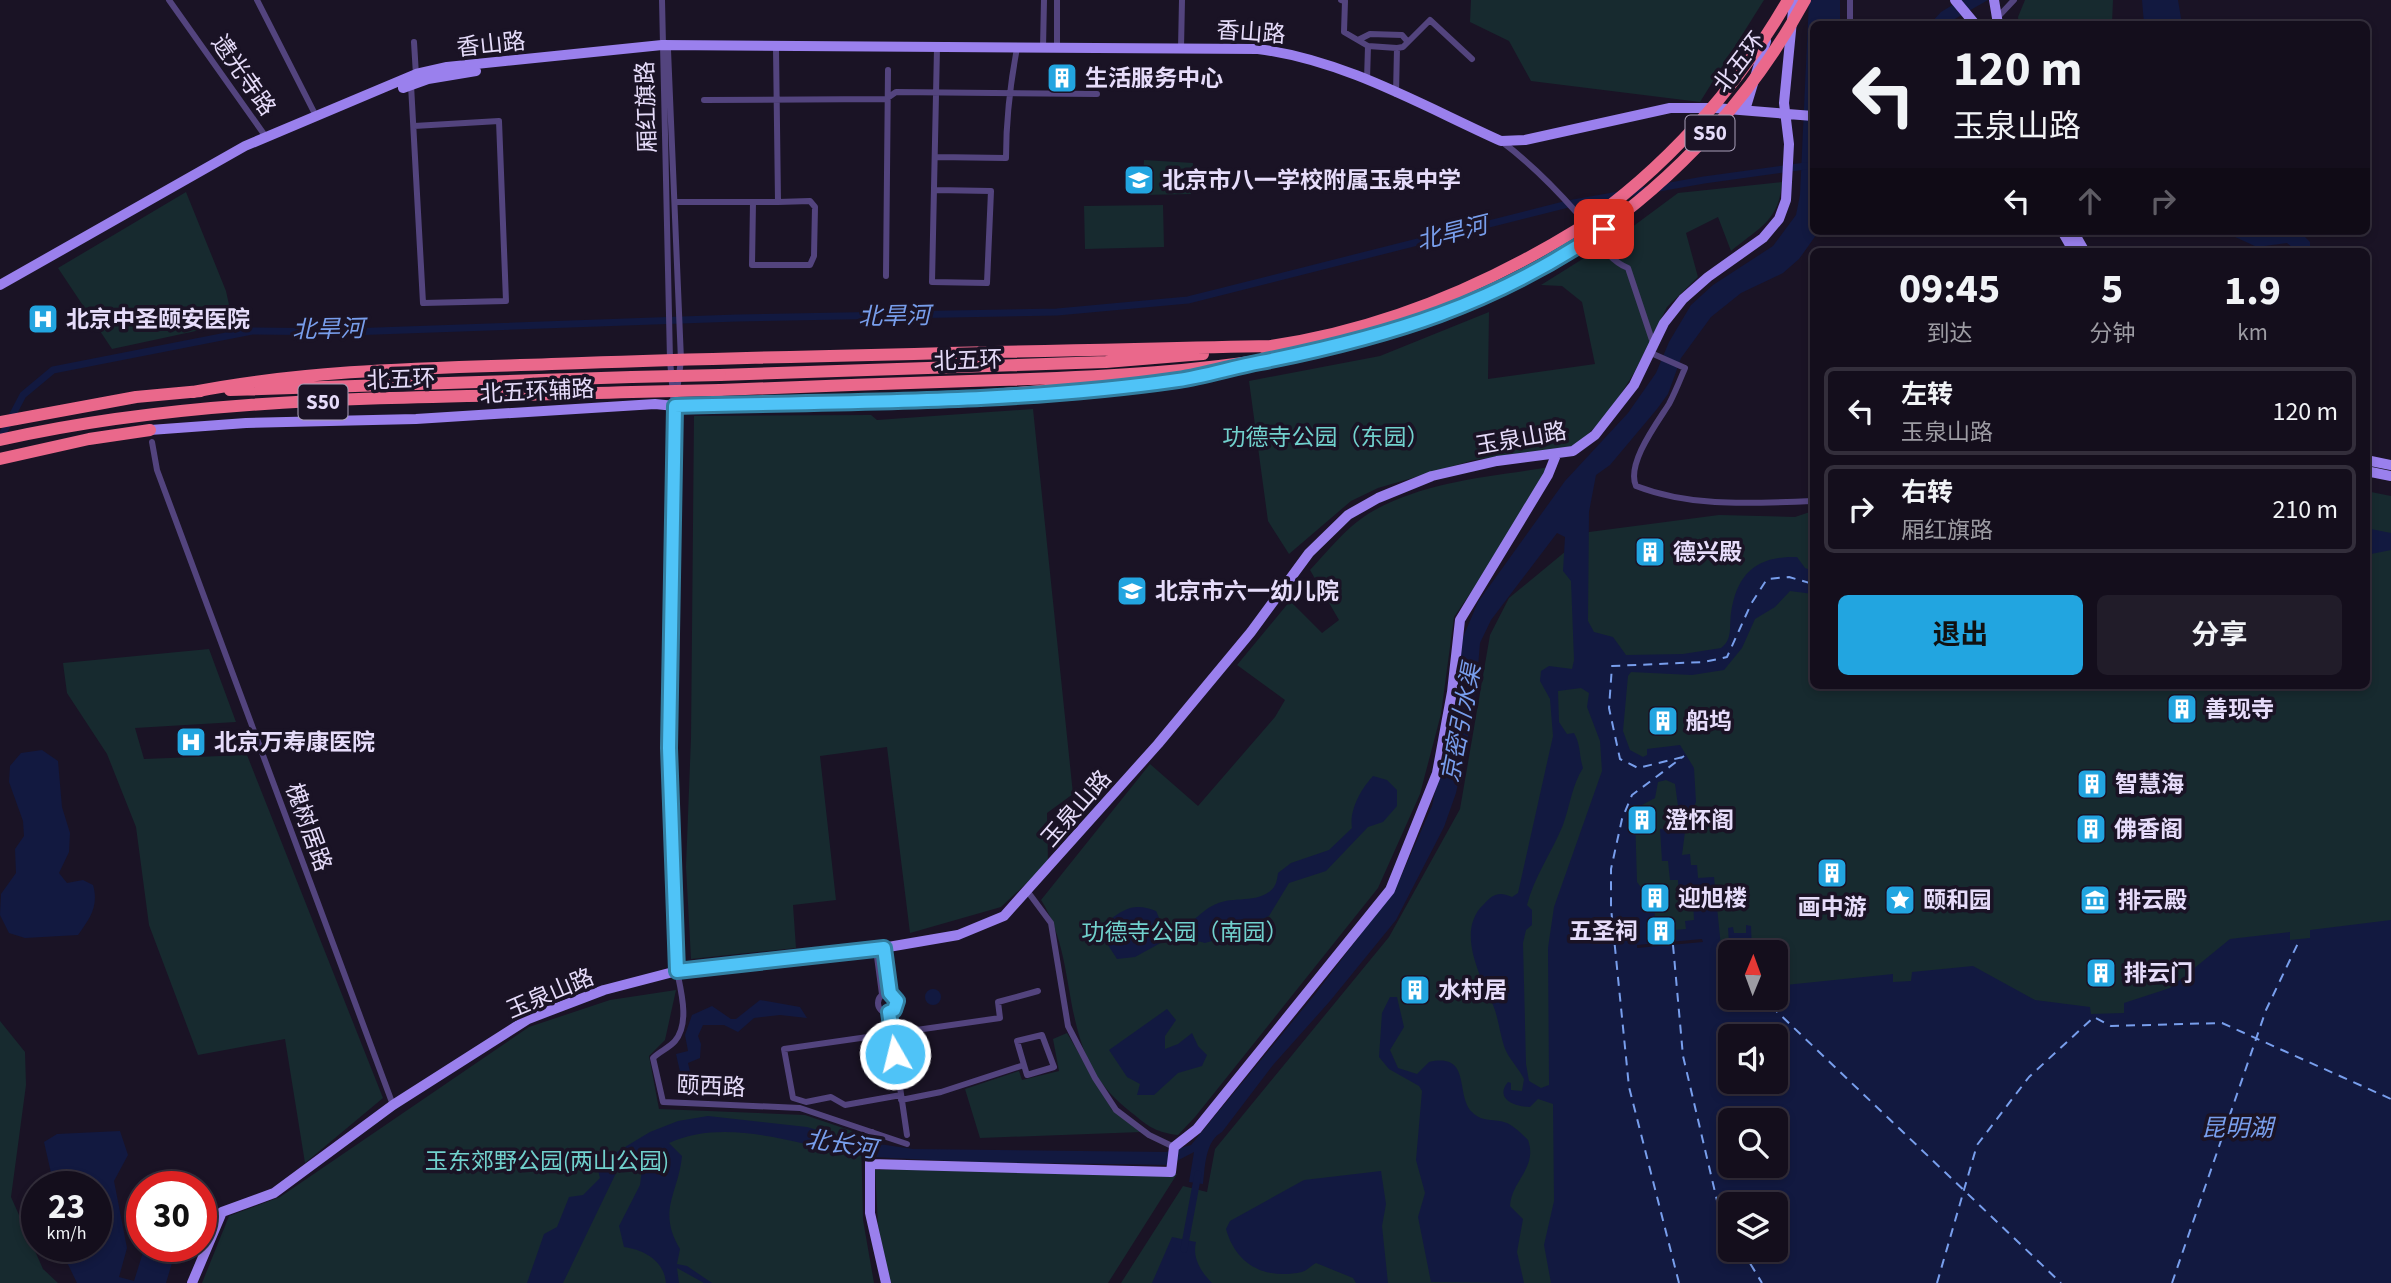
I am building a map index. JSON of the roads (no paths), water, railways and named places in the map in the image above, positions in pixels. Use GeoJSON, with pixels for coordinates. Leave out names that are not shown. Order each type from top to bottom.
{"type":"FeatureCollection","features":[{"type":"Feature","properties":{"kind":"highway","name":"北五环"},"geometry":{"type":"LineString","coordinates":[[0,422],[136,397],[193,391],[1177,358],[1271,345],[1378,321],[1440,300],[1499,274],[1578,229],[1636,185],[1681,141],[1743,69],[1788,0]]}},
{"type":"Feature","properties":{"kind":"highway","name":"北五环"},"geometry":{"type":"LineString","coordinates":[[0,440],[138,415],[260,405],[1177,373],[1261,362],[1382,335],[1446,314],[1509,286],[1587,240],[1665,180],[1712,131],[1756,77],[1805,0]]}},
{"type":"Feature","properties":{"kind":"highway"},"geometry":{"type":"LineString","coordinates":[[193,391],[256,379],[371,371],[676,360],[1271,345]]}},
{"type":"Feature","properties":{"kind":"highway"},"geometry":{"type":"LineString","coordinates":[[675,406],[969,397],[1117,387],[1181,379],[1261,362]]}},
{"type":"Feature","properties":{"kind":"highway"},"geometry":{"type":"LineString","coordinates":[[0,459],[151,436]]}},
{"type":"Feature","properties":{"kind":"street","name":"遗光寺路"},"geometry":{"type":"LineString","coordinates":[[169,0],[265,137]]}},
{"type":"Feature","properties":{"kind":"street"},"geometry":{"type":"LineString","coordinates":[[257,0],[317,118]]}},
{"type":"Feature","properties":{"kind":"street"},"geometry":{"type":"LineString","coordinates":[[662,0],[664,49]]}},
{"type":"Feature","properties":{"kind":"street"},"geometry":{"type":"LineString","coordinates":[[1043,48],[1044,0]]}},
{"type":"Feature","properties":{"kind":"street"},"geometry":{"type":"LineString","coordinates":[[1057,0],[1057,48]]}},
{"type":"Feature","properties":{"kind":"street"},"geometry":{"type":"LineString","coordinates":[[1181,48],[1182,0]]}},
{"type":"Feature","properties":{"kind":"street"},"geometry":{"type":"LineString","coordinates":[[1342,0],[1345,1],[1344,32],[1368,46],[1397,48],[1408,42],[1430,20],[1472,58]]}},
{"type":"Feature","properties":{"kind":"street"},"geometry":{"type":"LineString","coordinates":[[1745,110],[1779,0]]}},
{"type":"Feature","properties":{"kind":"street","name":"玉泉山路"},"geometry":{"type":"LineString","coordinates":[[192,1283],[222,1212],[274,1193],[393,1105],[528,1019],[604,990],[677,971],[880,948],[958,935],[1004,916],[1158,744],[1251,632],[1309,553],[1348,515],[1385,495],[1453,470],[1573,451],[1595,435],[1634,385],[1655,351],[1664,323],[1683,299],[1773,229],[1784,208],[1787,182],[1789,144],[1785,114],[1794,0]]}},
{"type":"Feature","properties":{"kind":"street"},"geometry":{"type":"LineString","coordinates":[[1850,0],[1850,21]]}},
{"type":"Feature","properties":{"kind":"street"},"geometry":{"type":"LineString","coordinates":[[1955,0],[1972,21]]}},
{"type":"Feature","properties":{"kind":"street"},"geometry":{"type":"LineString","coordinates":[[1994,0],[1997,18]]}},
{"type":"Feature","properties":{"kind":"street"},"geometry":{"type":"LineString","coordinates":[[1997,18],[2014,0]]}},
{"type":"Feature","properties":{"kind":"street"},"geometry":{"type":"LineString","coordinates":[[1358,40],[1370,34],[1402,35],[1408,42]]}},
{"type":"Feature","properties":{"kind":"street"},"geometry":{"type":"LineString","coordinates":[[414,42],[416,74],[411,85],[423,303],[506,301],[499,121],[414,126]]}},
{"type":"Feature","properties":{"kind":"street"},"geometry":{"type":"LineString","coordinates":[[1367,80],[1368,46]]}},
{"type":"Feature","properties":{"kind":"street"},"geometry":{"type":"LineString","coordinates":[[776,48],[778,202]]}},
{"type":"Feature","properties":{"kind":"street"},"geometry":{"type":"LineString","coordinates":[[935,190],[991,191],[987,283],[932,282],[937,48]]}},
{"type":"Feature","properties":{"kind":"street"},"geometry":{"type":"LineString","coordinates":[[936,157],[1006,158],[1007,104],[1012,93],[1017,48]]}},
{"type":"Feature","properties":{"kind":"street","name":"香山路"},"geometry":{"type":"LineString","coordinates":[[0,285],[265,137],[317,118],[416,74],[447,68],[664,49],[1181,48],[1277,51],[1325,63],[1501,141]]}},
{"type":"Feature","properties":{"kind":"street"},"geometry":{"type":"LineString","coordinates":[[1396,94],[1397,48]]}},
{"type":"Feature","properties":{"kind":"street","name":"香山路"},"geometry":{"type":"LineString","coordinates":[[265,137],[276,139],[411,85],[448,74],[664,49]]}},
{"type":"Feature","properties":{"kind":"street","name":"厢红旗路"},"geometry":{"type":"LineString","coordinates":[[664,49],[676,202],[680,327],[676,360],[669,748],[677,971]]}},
{"type":"Feature","properties":{"kind":"street","name":"厢红旗路"},"geometry":{"type":"LineString","coordinates":[[664,49],[669,311],[676,360]]}},
{"type":"Feature","properties":{"kind":"street"},"geometry":{"type":"LineString","coordinates":[[886,276],[888,70]]}},
{"type":"Feature","properties":{"kind":"street"},"geometry":{"type":"LineString","coordinates":[[704,100],[886,99],[896,92],[936,91],[1097,94]]}},
{"type":"Feature","properties":{"kind":"street"},"geometry":{"type":"LineString","coordinates":[[1501,141],[1525,139],[1657,109],[1687,107],[1807,116]]}},
{"type":"Feature","properties":{"kind":"street"},"geometry":{"type":"LineString","coordinates":[[1501,141],[1575,211],[1601,242],[1611,259],[1629,268],[1655,351],[1685,368],[1670,403],[1647,436],[1634,478],[1636,486],[1653,493],[1713,503],[1810,501]]}},
{"type":"Feature","properties":{"kind":"street"},"geometry":{"type":"LineString","coordinates":[[676,202],[810,201],[815,207],[814,256],[810,265],[752,265],[753,202]]}},
{"type":"Feature","properties":{"kind":"street","name":"北五环辅路"},"geometry":{"type":"LineString","coordinates":[[151,436],[246,423],[416,419],[655,404],[675,406]]}},
{"type":"Feature","properties":{"kind":"street","name":"槐树居路"},"geometry":{"type":"LineString","coordinates":[[151,436],[157,470],[393,1105]]}},
{"type":"Feature","properties":{"kind":"street"},"geometry":{"type":"LineString","coordinates":[[1174,1147],[1197,1129],[1390,890],[1437,774],[1452,692],[1460,620],[1548,475],[1556,455]]}},
{"type":"Feature","properties":{"kind":"street"},"geometry":{"type":"LineString","coordinates":[[2370,461],[2391,465]]}},
{"type":"Feature","properties":{"kind":"street"},"geometry":{"type":"LineString","coordinates":[[2370,472],[2391,476]]}},
{"type":"Feature","properties":{"kind":"street"},"geometry":{"type":"LineString","coordinates":[[1028,892],[1051,923],[1068,1026],[1095,1078],[1116,1110],[1149,1135],[1174,1147]]}},
{"type":"Feature","properties":{"kind":"street"},"geometry":{"type":"LineString","coordinates":[[880,948],[886,994],[878,1006],[889,1012]]}},
{"type":"Feature","properties":{"kind":"street","name":"颐西路"},"geometry":{"type":"LineString","coordinates":[[677,971],[683,1001],[680,1030],[674,1042],[661,1049],[653,1058],[663,1102],[800,1108],[872,1134]]}},
{"type":"Feature","properties":{"kind":"street"},"geometry":{"type":"LineString","coordinates":[[1024,1065],[941,1092],[845,1105],[831,1097],[806,1102],[793,1098],[784,1049],[1000,1018],[998,1002],[1038,991]]}},
{"type":"Feature","properties":{"kind":"street"},"geometry":{"type":"LineString","coordinates":[[886,994],[896,998],[897,1004],[889,1012]]}},
{"type":"Feature","properties":{"kind":"street"},"geometry":{"type":"LineString","coordinates":[[889,1012],[906,1135]]}},
{"type":"Feature","properties":{"kind":"street"},"geometry":{"type":"LineString","coordinates":[[1042,1035],[1054,1067],[1027,1074],[1024,1065],[1017,1041],[1042,1035]]}},
{"type":"Feature","properties":{"kind":"street"},"geometry":{"type":"LineString","coordinates":[[886,1283],[870,1213],[872,1134],[907,1144]]}},
{"type":"Feature","properties":{"kind":"street"},"geometry":{"type":"LineString","coordinates":[[870,1162],[1171,1172],[1174,1168],[1174,1147]]}},
{"type":"Feature","properties":{"kind":"water","name":"昆明湖"},"geometry":{"type":"Polygon","coordinates":[[[1809,0],[1840,0],[1840,21],[1810,21],[1810,235],[1816,235],[1799,259],[1783,273],[1741,293],[1711,317],[1681,358],[1668,394],[1610,465],[1596,475],[1589,512],[1588,621],[1594,632],[1613,637],[1626,655],[1683,654],[1721,648],[1729,637],[1731,613],[1738,587],[1751,570],[1760,564],[1783,557],[1797,557],[1805,568],[1810,570],[1810,594],[1790,591],[1775,607],[1755,619],[1742,648],[1724,670],[1692,675],[1631,672],[1628,676],[1623,731],[1630,750],[1643,757],[1647,755],[1647,749],[1680,745],[1694,768],[1696,802],[1686,824],[1682,855],[1690,854],[1691,865],[1697,865],[1698,878],[1714,877],[1720,940],[1718,940],[1718,1010],[1788,1010],[1788,985],[1893,974],[1893,982],[1911,981],[1912,972],[1973,966],[2035,1000],[2090,1007],[2091,1014],[2124,1013],[2124,1003],[2170,988],[2230,939],[2290,932],[2290,940],[2310,938],[2310,930],[2391,920],[2391,1283],[1551,1283],[1544,1245],[1554,1201],[1553,1104],[1538,1099],[1530,1107],[1524,1107],[1508,1101],[1503,1093],[1508,1082],[1511,1083],[1511,1090],[1522,1091],[1524,1079],[1502,1040],[1495,1010],[1473,954],[1471,927],[1476,915],[1493,896],[1503,894],[1512,897],[1518,893],[1553,736],[1550,699],[1540,681],[1541,671],[1549,666],[1572,669],[1574,660],[1571,581],[1563,571],[1565,537],[1557,533],[1491,620],[1480,643],[1475,703],[1456,793],[1444,827],[1396,920],[1216,1136],[1207,1155],[1203,1184],[1189,1182],[1194,1152],[1169,1165],[943,1161],[847,1153],[758,1134],[712,1132],[669,1143],[682,1156],[669,1213],[673,1235],[680,1249],[677,1264],[687,1266],[712,1283],[704,1283],[677,1268],[679,1283],[666,1283],[662,1269],[652,1258],[624,1247],[619,1226],[640,1185],[644,1154],[616,1173],[563,1283],[527,1283],[544,1234],[557,1227],[569,1197],[583,1195],[600,1178],[598,1170],[610,1156],[650,1132],[678,1121],[708,1116],[807,1127],[852,1140],[913,1149],[1166,1152],[1191,1145],[1316,993],[1396,888],[1432,806],[1455,704],[1461,642],[1478,602],[1565,481],[1628,413],[1656,373],[1669,342],[1691,305],[1713,285],[1773,246],[1796,215],[1800,195],[1809,0]],[[1581,688],[1558,691],[1559,722],[1567,734],[1574,733],[1583,768],[1563,825],[1534,884],[1527,905],[1532,910],[1532,925],[1526,930],[1523,943],[1526,1064],[1529,1081],[1541,1088],[1549,1085],[1548,948],[1554,907],[1602,771],[1600,741],[1587,707],[1589,693],[1581,688]],[[1666,780],[1658,782],[1655,798],[1640,806],[1639,814],[1635,815],[1637,882],[1654,905],[1655,919],[1648,920],[1650,944],[1676,941],[1675,930],[1686,929],[1685,921],[1694,920],[1693,900],[1679,898],[1678,880],[1670,880],[1668,861],[1662,861],[1660,829],[1672,828],[1671,814],[1679,813],[1675,784],[1666,780]]]}},
{"type":"Feature","properties":{"kind":"water"},"geometry":{"type":"Polygon","coordinates":[[[1961,0],[1988,0],[1951,21],[1933,21],[1941,12],[1961,0]]]}},
{"type":"Feature","properties":{"kind":"water"},"geometry":{"type":"Polygon","coordinates":[[[2142,0],[2178,0],[2182,21],[2144,21],[2142,0]]]}},
{"type":"Feature","properties":{"kind":"water"},"geometry":{"type":"Polygon","coordinates":[[[2231,235],[2303,235],[2310,242],[2310,248],[2293,248],[2287,243],[2257,247],[2231,235]]]}},
{"type":"Feature","properties":{"kind":"water"},"geometry":{"type":"Polygon","coordinates":[[[2370,529],[2391,533],[2391,550],[2370,554],[2370,529]]]}},
{"type":"Feature","properties":{"kind":"water"},"geometry":{"type":"Polygon","coordinates":[[[42,750],[58,761],[62,807],[70,833],[69,852],[59,873],[67,883],[83,880],[93,885],[95,899],[90,917],[78,935],[25,938],[9,933],[0,915],[1,894],[16,873],[15,849],[24,836],[23,821],[9,782],[10,766],[21,753],[42,750]]]}},
{"type":"Feature","properties":{"kind":"water"},"geometry":{"type":"Polygon","coordinates":[[[1373,776],[1387,780],[1397,790],[1397,806],[1383,822],[1368,827],[1326,871],[1289,883],[1269,916],[1253,923],[1245,931],[1205,943],[1175,935],[1135,957],[1117,959],[1106,942],[1110,920],[1126,909],[1143,907],[1156,911],[1166,927],[1176,928],[1182,927],[1219,903],[1262,896],[1273,888],[1278,873],[1291,863],[1329,850],[1352,828],[1352,814],[1357,800],[1373,776]]]}},
{"type":"Feature","properties":{"kind":"water","name":"昆明湖"},"geometry":{"type":"Polygon","coordinates":[[[1746,925],[1751,926],[1752,940],[1729,940],[1728,928],[1733,927],[1734,933],[1746,933],[1746,925]]]}},
{"type":"Feature","properties":{"kind":"water"},"geometry":{"type":"Polygon","coordinates":[[[930,989],[936,989],[941,997],[939,1003],[930,1005],[925,1000],[925,994],[930,989]]]}},
{"type":"Feature","properties":{"kind":"water"},"geometry":{"type":"Polygon","coordinates":[[[1390,997],[1397,997],[1404,1027],[1390,1050],[1398,1068],[1417,1074],[1429,1062],[1451,1063],[1457,1069],[1467,1105],[1472,1112],[1484,1119],[1507,1123],[1528,1140],[1530,1159],[1511,1197],[1510,1206],[1523,1219],[1517,1252],[1524,1283],[1431,1282],[1418,1217],[1425,1193],[1416,1160],[1422,1091],[1419,1086],[1389,1069],[1379,1057],[1382,1013],[1390,997]]]}},
{"type":"Feature","properties":{"kind":"water"},"geometry":{"type":"Polygon","coordinates":[[[760,1000],[800,1007],[807,1018],[780,1015],[754,1018],[738,1032],[724,1025],[703,1025],[698,1036],[701,1044],[700,1058],[688,1063],[691,1076],[681,1076],[676,1054],[688,1051],[685,1035],[692,1015],[712,1006],[731,1019],[736,1019],[760,1000]]]}},
{"type":"Feature","properties":{"kind":"water"},"geometry":{"type":"Polygon","coordinates":[[[1167,1009],[1176,1020],[1165,1036],[1165,1049],[1178,1044],[1192,1033],[1198,1046],[1207,1055],[1202,1066],[1178,1073],[1154,1095],[1137,1095],[1140,1084],[1127,1077],[1109,1050],[1167,1009]]]}},
{"type":"Feature","properties":{"kind":"water"},"geometry":{"type":"Polygon","coordinates":[[[120,1131],[128,1155],[114,1181],[126,1243],[119,1277],[134,1281],[140,1262],[172,1262],[166,1283],[77,1283],[67,1262],[112,1262],[112,1171],[51,1171],[44,1142],[57,1134],[120,1131]]]}},
{"type":"Feature","properties":{"kind":"water"},"geometry":{"type":"Polygon","coordinates":[[[1381,1171],[1386,1204],[1382,1226],[1388,1283],[1356,1283],[1353,1278],[1316,1263],[1302,1272],[1289,1274],[1264,1271],[1245,1261],[1231,1242],[1226,1229],[1230,1221],[1304,1180],[1381,1171]]]}},
{"type":"Feature","properties":{"kind":"water"},"geometry":{"type":"Polygon","coordinates":[[[1172,1237],[1196,1242],[1198,1264],[1212,1283],[1152,1283],[1172,1237]]]}},
{"type":"Feature","properties":{"kind":"waterway","name":"北旱河"},"geometry":{"type":"LineString","coordinates":[[0,439],[23,395],[53,370],[252,331],[349,332],[737,318],[1057,312],[1188,300],[1568,204],[1704,180],[1810,165]]}},
{"type":"Feature","properties":{"kind":"waterway","name":"京密引水渠"},"geometry":{"type":"LineString","coordinates":[[1184,1249],[1198,1174]]}},
{"type":"Feature","properties":{"kind":"place","name":"生活服务中心"},"geometry":{"type":"Point","coordinates":[1062,78]}},
{"type":"Feature","properties":{"kind":"place","name":"北京市八一学校附属玉泉中学"},"geometry":{"type":"Point","coordinates":[1139,180]}},
{"type":"Feature","properties":{"kind":"place","name":"北京中圣颐安医院"},"geometry":{"type":"Point","coordinates":[43,319]}},
{"type":"Feature","properties":{"kind":"place","name":"德兴殿"},"geometry":{"type":"Point","coordinates":[1650,552]}},
{"type":"Feature","properties":{"kind":"place","name":"北京市六一幼儿院"},"geometry":{"type":"Point","coordinates":[1132,591]}},
{"type":"Feature","properties":{"kind":"place","name":"善现寺"},"geometry":{"type":"Point","coordinates":[2182,709]}},
{"type":"Feature","properties":{"kind":"place","name":"船坞"},"geometry":{"type":"Point","coordinates":[1663,721]}},
{"type":"Feature","properties":{"kind":"place","name":"北京万寿康医院"},"geometry":{"type":"Point","coordinates":[191,742]}},
{"type":"Feature","properties":{"kind":"place","name":"智慧海"},"geometry":{"type":"Point","coordinates":[2092,784]}},
{"type":"Feature","properties":{"kind":"place","name":"澄怀阁"},"geometry":{"type":"Point","coordinates":[1642,820]}},
{"type":"Feature","properties":{"kind":"place","name":"佛香阁"},"geometry":{"type":"Point","coordinates":[2091,829]}},
{"type":"Feature","properties":{"kind":"place","name":"画中游"},"geometry":{"type":"Point","coordinates":[1832,873]}},
{"type":"Feature","properties":{"kind":"place","name":"迎旭楼"},"geometry":{"type":"Point","coordinates":[1655,898]}},
{"type":"Feature","properties":{"kind":"place","name":"颐和园"},"geometry":{"type":"Point","coordinates":[1900,900]}},
{"type":"Feature","properties":{"kind":"place","name":"排云殿"},"geometry":{"type":"Point","coordinates":[2095,900]}},
{"type":"Feature","properties":{"kind":"place","name":"五圣祠"},"geometry":{"type":"Point","coordinates":[1661,931]}},
{"type":"Feature","properties":{"kind":"place","name":"排云门"},"geometry":{"type":"Point","coordinates":[2101,973]}},
{"type":"Feature","properties":{"kind":"place","name":"水村居"},"geometry":{"type":"Point","coordinates":[1415,990]}},
{"type":"Feature","properties":{"kind":"park label","name":"功德寺公园（东园）"},"geometry":{"type":"Point","coordinates":[1326,437]}},
{"type":"Feature","properties":{"kind":"park label","name":"功德寺公园（南园）"},"geometry":{"type":"Point","coordinates":[1185,932]}},
{"type":"Feature","properties":{"kind":"park label","name":"玉东郊野公园(两山公园)"},"geometry":{"type":"Point","coordinates":[547,1161]}},
{"type":"Feature","properties":{"kind":"water label","name":"北长河"},"geometry":{"type":"Point","coordinates":[841,1144]}}]}
